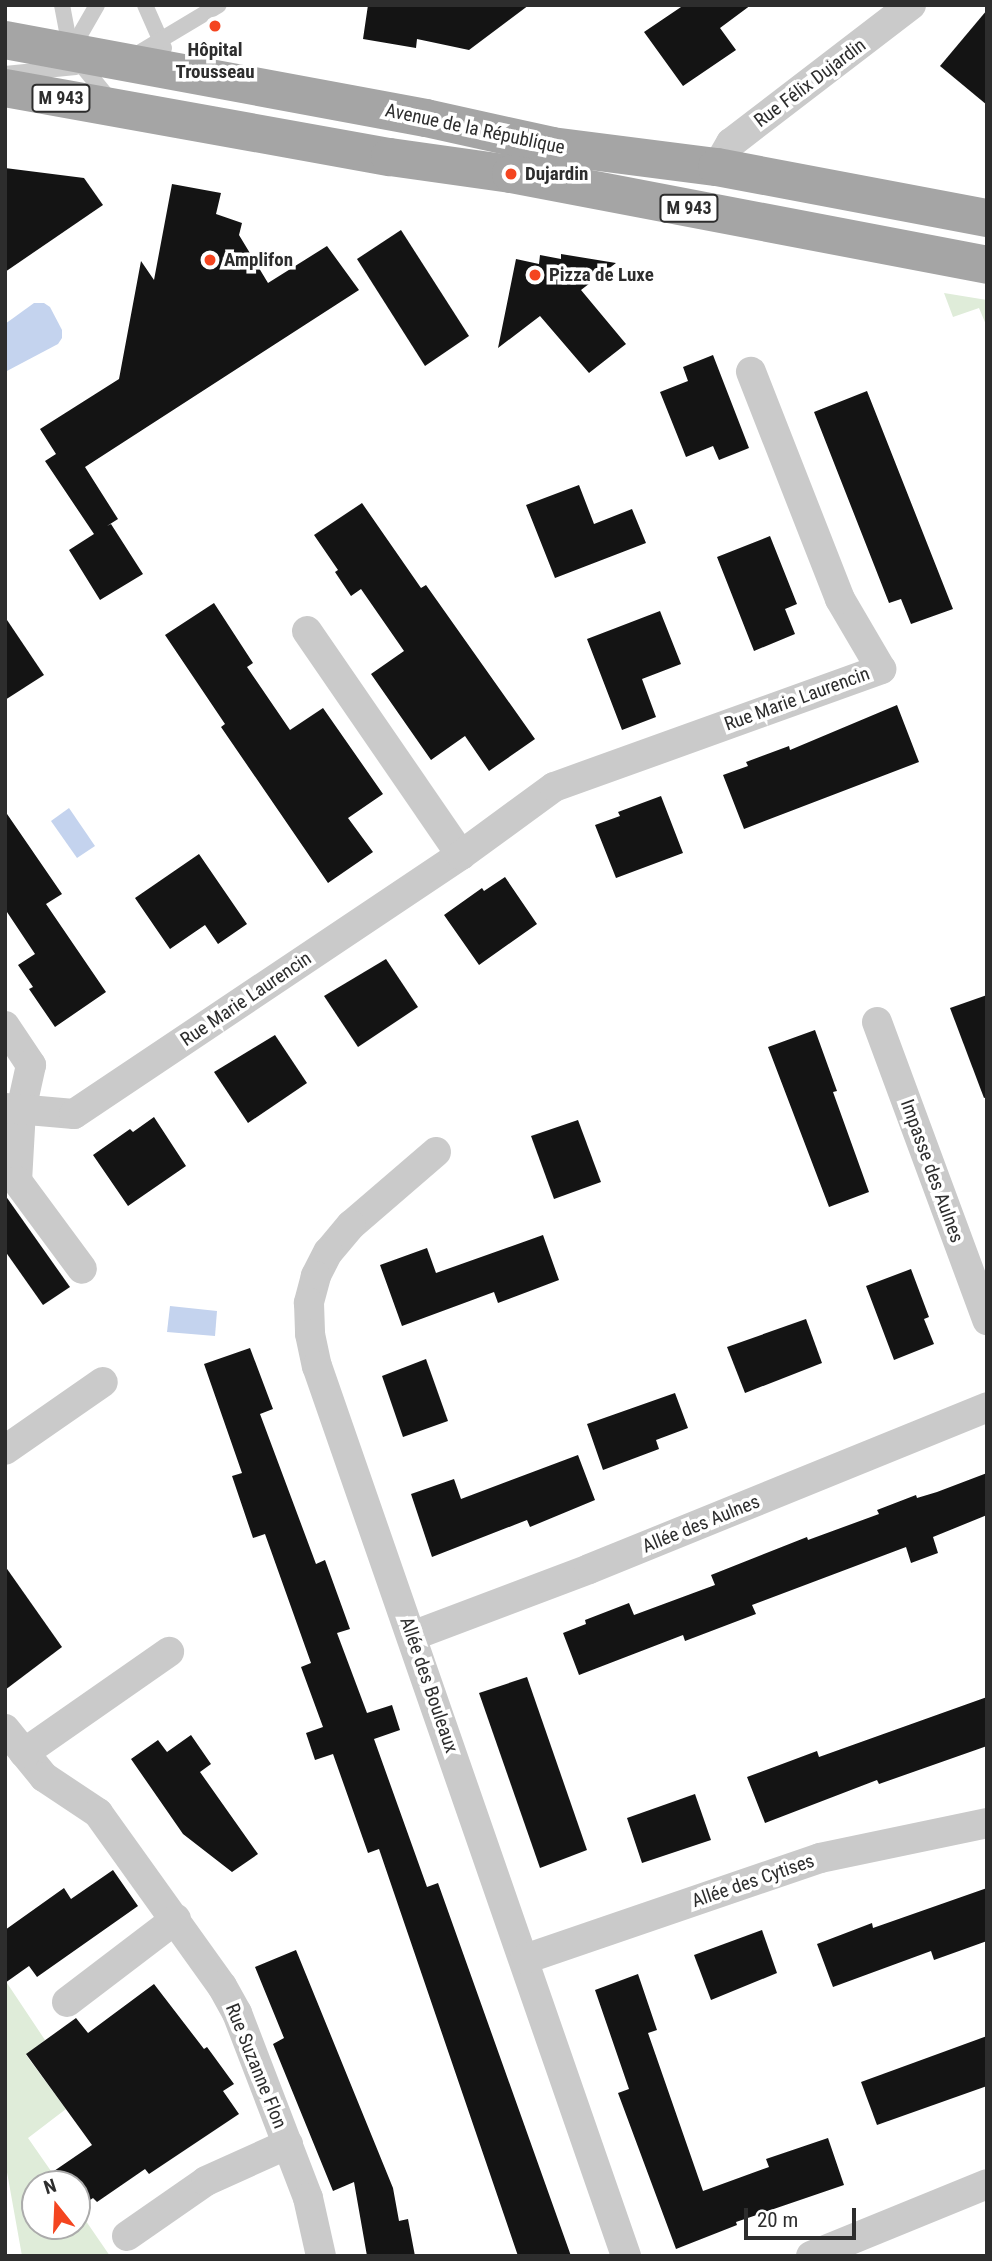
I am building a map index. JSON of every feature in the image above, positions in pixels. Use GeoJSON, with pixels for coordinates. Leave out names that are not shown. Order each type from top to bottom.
{"type":"FeatureCollection","features":[{"type":"Feature","properties":{"kind":"main road","name":"Avenue de la République"},"geometry":{"type":"LineString","coordinates":[[5,40],[77,59],[124,62],[168,56],[552,146],[717,167],[987,218]]}},
{"type":"Feature","properties":{"kind":"main road","name":"Avenue de la République"},"geometry":{"type":"LineString","coordinates":[[17,80],[117,108],[390,157],[511,174],[987,265]]}},
{"type":"Feature","properties":{"kind":"street","name":"Rue Félix Dujardin"},"geometry":{"type":"LineString","coordinates":[[717,167],[731,143],[911,5]]}},
{"type":"Feature","properties":{"kind":"street","name":"Rue Marie Laurencin"},"geometry":{"type":"LineString","coordinates":[[13,1109],[74,1114],[461,855],[554,787],[881,669],[840,599],[751,372]]}},
{"type":"Feature","properties":{"kind":"street"},"geometry":{"type":"LineString","coordinates":[[307,631],[461,855]]}},
{"type":"Feature","properties":{"kind":"street","name":"Impasse des Aulnes"},"geometry":{"type":"LineString","coordinates":[[877,1022],[987,1320]]}},
{"type":"Feature","properties":{"kind":"street"},"geometry":{"type":"LineString","coordinates":[[5,1026],[31,1065],[13,1109],[17,1181],[82,1269]]}},
{"type":"Feature","properties":{"kind":"street","name":"Allée des Bouleaux"},"geometry":{"type":"LineString","coordinates":[[436,1152],[351,1225],[328,1252],[316,1276],[309,1303],[310,1334],[317,1366],[626,2256]]}},
{"type":"Feature","properties":{"kind":"street"},"geometry":{"type":"LineString","coordinates":[[5,1450],[103,1382]]}},
{"type":"Feature","properties":{"kind":"street","name":"Allée des Aulnes"},"geometry":{"type":"LineString","coordinates":[[412,1636],[589,1569],[987,1407]]}},
{"type":"Feature","properties":{"kind":"street"},"geometry":{"type":"LineString","coordinates":[[24,1753],[169,1652]]}},
{"type":"Feature","properties":{"kind":"street","name":"Rue Suzanne Flon"},"geometry":{"type":"LineString","coordinates":[[5,1729],[53,1784],[98,1813],[176,1919],[237,2013],[308,2198],[321,2256]]}},
{"type":"Feature","properties":{"kind":"street","name":"Allée des Cytises"},"geometry":{"type":"LineString","coordinates":[[524,1959],[820,1858],[987,1823]]}},
{"type":"Feature","properties":{"kind":"street"},"geometry":{"type":"LineString","coordinates":[[67,2002],[176,1919]]}},
{"type":"Feature","properties":{"kind":"street","name":"Rue Suzanne Flon"},"geometry":{"type":"LineString","coordinates":[[127,2235],[206,2181],[288,2144]]}},
{"type":"Feature","properties":{"kind":"street"},"geometry":{"type":"LineString","coordinates":[[811,2256],[987,2184]]}},
{"type":"Feature","properties":{"kind":"lane"},"geometry":{"type":"LineString","coordinates":[[62,5],[77,59],[117,108]]}},
{"type":"Feature","properties":{"kind":"lane"},"geometry":{"type":"LineString","coordinates":[[77,59],[97,5]]}},
{"type":"Feature","properties":{"kind":"lane"},"geometry":{"type":"LineString","coordinates":[[145,5],[168,56],[219,5]]}},
{"type":"Feature","properties":{"kind":"lane"},"geometry":{"type":"LineString","coordinates":[[5,74],[17,80],[77,59]]}},
{"type":"Feature","properties":{"kind":"green space"},"geometry":{"type":"Polygon","coordinates":[[[944,293],[987,300],[987,327],[979,308],[953,317],[944,293]]]}},
{"type":"Feature","properties":{"kind":"green space"},"geometry":{"type":"Polygon","coordinates":[[[5,1980],[45,2040],[26,2055],[66,2109],[28,2138],[50,2170],[21,2170],[21,2240],[91,2240],[91,2228],[110,2256],[22,2256],[5,2161],[5,1980]]]}},
{"type":"Feature","properties":{"kind":"water"},"geometry":{"type":"Polygon","coordinates":[[[34,303],[44,303],[50,307],[62,330],[62,338],[58,344],[5,372],[5,324],[34,303]]]}},
{"type":"Feature","properties":{"kind":"water"},"geometry":{"type":"Polygon","coordinates":[[[69,808],[95,846],[77,858],[51,821],[69,808]]]}},
{"type":"Feature","properties":{"kind":"water"},"geometry":{"type":"Polygon","coordinates":[[[170,1306],[217,1311],[215,1336],[167,1332],[170,1306]]]}},
{"type":"Feature","properties":{"kind":"building"},"geometry":{"type":"Polygon","coordinates":[[[368,5],[529,5],[469,50],[417,39],[416,48],[363,39],[368,5]]]}},
{"type":"Feature","properties":{"kind":"building"},"geometry":{"type":"Polygon","coordinates":[[[684,5],[751,5],[720,28],[736,50],[683,86],[644,32],[684,5]]]}},
{"type":"Feature","properties":{"kind":"building"},"geometry":{"type":"Polygon","coordinates":[[[987,10],[987,105],[940,66],[987,10]]]}},
{"type":"Feature","properties":{"kind":"building"},"geometry":{"type":"Polygon","coordinates":[[[5,168],[84,178],[103,205],[5,272],[5,168]]]}},
{"type":"Feature","properties":{"kind":"building"},"geometry":{"type":"Polygon","coordinates":[[[172,184],[221,193],[216,214],[242,223],[239,235],[268,283],[327,246],[359,290],[85,467],[118,519],[107,526],[111,524],[143,574],[100,600],[69,550],[94,534],[45,461],[56,454],[40,429],[119,379],[141,261],[154,280],[172,184]]]}},
{"type":"Feature","properties":{"kind":"building"},"geometry":{"type":"Polygon","coordinates":[[[401,230],[469,336],[425,366],[357,259],[401,230]]]}},
{"type":"Feature","properties":{"kind":"building"},"geometry":{"type":"Polygon","coordinates":[[[561,254],[616,263],[581,290],[626,344],[589,373],[540,316],[498,348],[516,259],[539,264],[540,255],[561,259],[561,254]]]}},
{"type":"Feature","properties":{"kind":"building"},"geometry":{"type":"Polygon","coordinates":[[[713,355],[749,448],[719,460],[713,446],[686,457],[660,392],[688,381],[683,367],[713,355]]]}},
{"type":"Feature","properties":{"kind":"building"},"geometry":{"type":"Polygon","coordinates":[[[867,391],[953,609],[911,624],[901,599],[889,603],[814,412],[867,391]]]}},
{"type":"Feature","properties":{"kind":"building"},"geometry":{"type":"Polygon","coordinates":[[[579,485],[594,524],[632,509],[646,543],[555,578],[526,505],[579,485]]]}},
{"type":"Feature","properties":{"kind":"building"},"geometry":{"type":"Polygon","coordinates":[[[362,503],[421,588],[426,585],[535,739],[489,771],[465,736],[431,760],[371,674],[404,651],[361,589],[351,596],[335,572],[338,570],[314,535],[362,503]]]}},
{"type":"Feature","properties":{"kind":"building"},"geometry":{"type":"Polygon","coordinates":[[[770,536],[797,604],[785,609],[795,634],[754,651],[717,557],[770,536]]]}},
{"type":"Feature","properties":{"kind":"building"},"geometry":{"type":"Polygon","coordinates":[[[214,603],[253,663],[247,667],[290,730],[323,708],[383,794],[348,818],[373,852],[328,883],[221,727],[225,724],[165,635],[214,603]]]}},
{"type":"Feature","properties":{"kind":"building"},"geometry":{"type":"Polygon","coordinates":[[[660,611],[681,664],[642,679],[656,717],[622,730],[587,639],[660,611]]]}},
{"type":"Feature","properties":{"kind":"building"},"geometry":{"type":"Polygon","coordinates":[[[5,617],[44,675],[5,700],[5,617]]]}},
{"type":"Feature","properties":{"kind":"building"},"geometry":{"type":"Polygon","coordinates":[[[897,705],[919,762],[744,829],[723,775],[748,766],[746,762],[789,746],[790,750],[897,705]]]}},
{"type":"Feature","properties":{"kind":"building"},"geometry":{"type":"Polygon","coordinates":[[[661,796],[683,853],[616,878],[595,825],[620,816],[618,812],[661,796]]]}},
{"type":"Feature","properties":{"kind":"building"},"geometry":{"type":"Polygon","coordinates":[[[5,811],[62,894],[46,904],[106,992],[55,1027],[29,989],[33,987],[18,965],[35,954],[5,909],[5,811]]]}},
{"type":"Feature","properties":{"kind":"building"},"geometry":{"type":"Polygon","coordinates":[[[199,854],[247,924],[218,944],[205,925],[170,949],[135,898],[199,854]]]}},
{"type":"Feature","properties":{"kind":"building"},"geometry":{"type":"Polygon","coordinates":[[[505,877],[537,924],[479,965],[444,915],[482,888],[484,891],[505,877]]]}},
{"type":"Feature","properties":{"kind":"building"},"geometry":{"type":"Polygon","coordinates":[[[386,959],[418,1007],[358,1047],[324,996],[386,959]]]}},
{"type":"Feature","properties":{"kind":"building"},"geometry":{"type":"Polygon","coordinates":[[[987,995],[987,1097],[984,1098],[950,1008],[987,995]]]}},
{"type":"Feature","properties":{"kind":"building"},"geometry":{"type":"Polygon","coordinates":[[[815,1030],[837,1091],[833,1092],[869,1192],[829,1207],[768,1047],[815,1030]]]}},
{"type":"Feature","properties":{"kind":"building"},"geometry":{"type":"Polygon","coordinates":[[[275,1035],[307,1083],[248,1123],[214,1072],[275,1035]]]}},
{"type":"Feature","properties":{"kind":"building"},"geometry":{"type":"Polygon","coordinates":[[[154,1117],[186,1166],[128,1206],[93,1155],[130,1129],[133,1132],[154,1117]]]}},
{"type":"Feature","properties":{"kind":"building"},"geometry":{"type":"Polygon","coordinates":[[[578,1120],[601,1182],[554,1199],[531,1136],[578,1120]]]}},
{"type":"Feature","properties":{"kind":"building"},"geometry":{"type":"Polygon","coordinates":[[[5,1195],[70,1287],[43,1305],[5,1251],[5,1195]]]}},
{"type":"Feature","properties":{"kind":"building"},"geometry":{"type":"Polygon","coordinates":[[[543,1235],[559,1280],[498,1303],[494,1292],[402,1326],[380,1265],[427,1248],[436,1273],[543,1235]]]}},
{"type":"Feature","properties":{"kind":"building"},"geometry":{"type":"Polygon","coordinates":[[[911,1269],[929,1317],[924,1319],[934,1344],[894,1360],[866,1286],[911,1269]]]}},
{"type":"Feature","properties":{"kind":"building"},"geometry":{"type":"Polygon","coordinates":[[[806,1319],[822,1363],[745,1393],[727,1347],[806,1319]]]}},
{"type":"Feature","properties":{"kind":"building"},"geometry":{"type":"Polygon","coordinates":[[[250,1348],[273,1409],[260,1414],[316,1564],[325,1560],[350,1629],[337,1633],[367,1713],[392,1705],[400,1730],[374,1739],[427,1887],[438,1883],[571,2256],[518,2256],[379,1849],[368,1853],[333,1754],[315,1760],[306,1733],[323,1727],[301,1667],[311,1663],[265,1534],[253,1538],[232,1476],[242,1473],[204,1364],[250,1348]]]}},
{"type":"Feature","properties":{"kind":"building"},"geometry":{"type":"Polygon","coordinates":[[[426,1359],[448,1421],[403,1437],[382,1376],[426,1359]]]}},
{"type":"Feature","properties":{"kind":"building"},"geometry":{"type":"Polygon","coordinates":[[[675,1393],[688,1428],[656,1440],[659,1449],[603,1470],[587,1424],[675,1393]]]}},
{"type":"Feature","properties":{"kind":"building"},"geometry":{"type":"Polygon","coordinates":[[[578,1455],[595,1500],[530,1527],[527,1520],[432,1557],[411,1494],[454,1479],[461,1499],[578,1455]]]}},
{"type":"Feature","properties":{"kind":"building"},"geometry":{"type":"Polygon","coordinates":[[[987,1473],[987,1515],[933,1537],[938,1553],[911,1563],[906,1547],[752,1605],[756,1614],[685,1641],[683,1635],[579,1675],[563,1633],[586,1624],[585,1620],[629,1603],[634,1615],[715,1585],[711,1575],[807,1537],[808,1540],[879,1514],[877,1510],[916,1495],[917,1498],[937,1492],[987,1473]]]}},
{"type":"Feature","properties":{"kind":"building"},"geometry":{"type":"Polygon","coordinates":[[[5,1566],[62,1647],[5,1690],[5,1566]]]}},
{"type":"Feature","properties":{"kind":"building"},"geometry":{"type":"Polygon","coordinates":[[[527,1677],[587,1850],[540,1868],[479,1693],[527,1677]]]}},
{"type":"Feature","properties":{"kind":"building"},"geometry":{"type":"Polygon","coordinates":[[[987,1697],[987,1746],[879,1784],[877,1780],[765,1823],[747,1777],[817,1751],[819,1757],[987,1697]]]}},
{"type":"Feature","properties":{"kind":"building"},"geometry":{"type":"Polygon","coordinates":[[[191,1735],[211,1764],[200,1772],[258,1854],[232,1872],[183,1834],[131,1759],[158,1740],[167,1752],[191,1735]]]}},
{"type":"Feature","properties":{"kind":"building"},"geometry":{"type":"Polygon","coordinates":[[[695,1794],[711,1840],[642,1863],[627,1818],[695,1794]]]}},
{"type":"Feature","properties":{"kind":"building"},"geometry":{"type":"Polygon","coordinates":[[[113,1870],[138,1906],[37,1977],[29,1966],[5,1983],[5,1930],[64,1888],[71,1899],[113,1870]]]}},
{"type":"Feature","properties":{"kind":"building"},"geometry":{"type":"Polygon","coordinates":[[[987,1888],[987,1941],[934,1960],[931,1951],[833,1987],[817,1944],[872,1923],[873,1928],[987,1888]]]}},
{"type":"Feature","properties":{"kind":"building"},"geometry":{"type":"Polygon","coordinates":[[[762,1930],[777,1973],[711,2000],[694,1955],[762,1930]]]}},
{"type":"Feature","properties":{"kind":"building"},"geometry":{"type":"Polygon","coordinates":[[[296,1950],[393,2188],[399,2221],[408,2219],[415,2256],[367,2256],[354,2182],[333,2191],[273,2044],[284,2038],[255,1967],[296,1950]]]}},
{"type":"Feature","properties":{"kind":"building"},"geometry":{"type":"Polygon","coordinates":[[[638,1974],[657,2030],[648,2033],[703,2191],[769,2167],[766,2159],[828,2138],[844,2185],[736,2222],[737,2225],[676,2249],[618,2093],[629,2089],[595,1990],[638,1974]]]}},
{"type":"Feature","properties":{"kind":"building"},"geometry":{"type":"Polygon","coordinates":[[[154,1984],[234,2084],[223,2091],[239,2114],[149,2174],[145,2169],[97,2202],[91,2199],[91,2170],[55,2170],[92,2145],[26,2054],[76,2018],[88,2033],[154,1984]]]}},
{"type":"Feature","properties":{"kind":"building"},"geometry":{"type":"Polygon","coordinates":[[[987,2036],[987,2086],[877,2125],[861,2082],[987,2036]]]}},
{"type":"Feature","properties":{"kind":"place","name":"Hôpital Trousseau"},"geometry":{"type":"Point","coordinates":[215,26]}},
{"type":"Feature","properties":{"kind":"place","name":"Dujardin"},"geometry":{"type":"Point","coordinates":[511,174]}},
{"type":"Feature","properties":{"kind":"place","name":"Amplifon"},"geometry":{"type":"Point","coordinates":[210,260]}},
{"type":"Feature","properties":{"kind":"place","name":"Pizza de Luxe"},"geometry":{"type":"Point","coordinates":[535,275]}}]}
